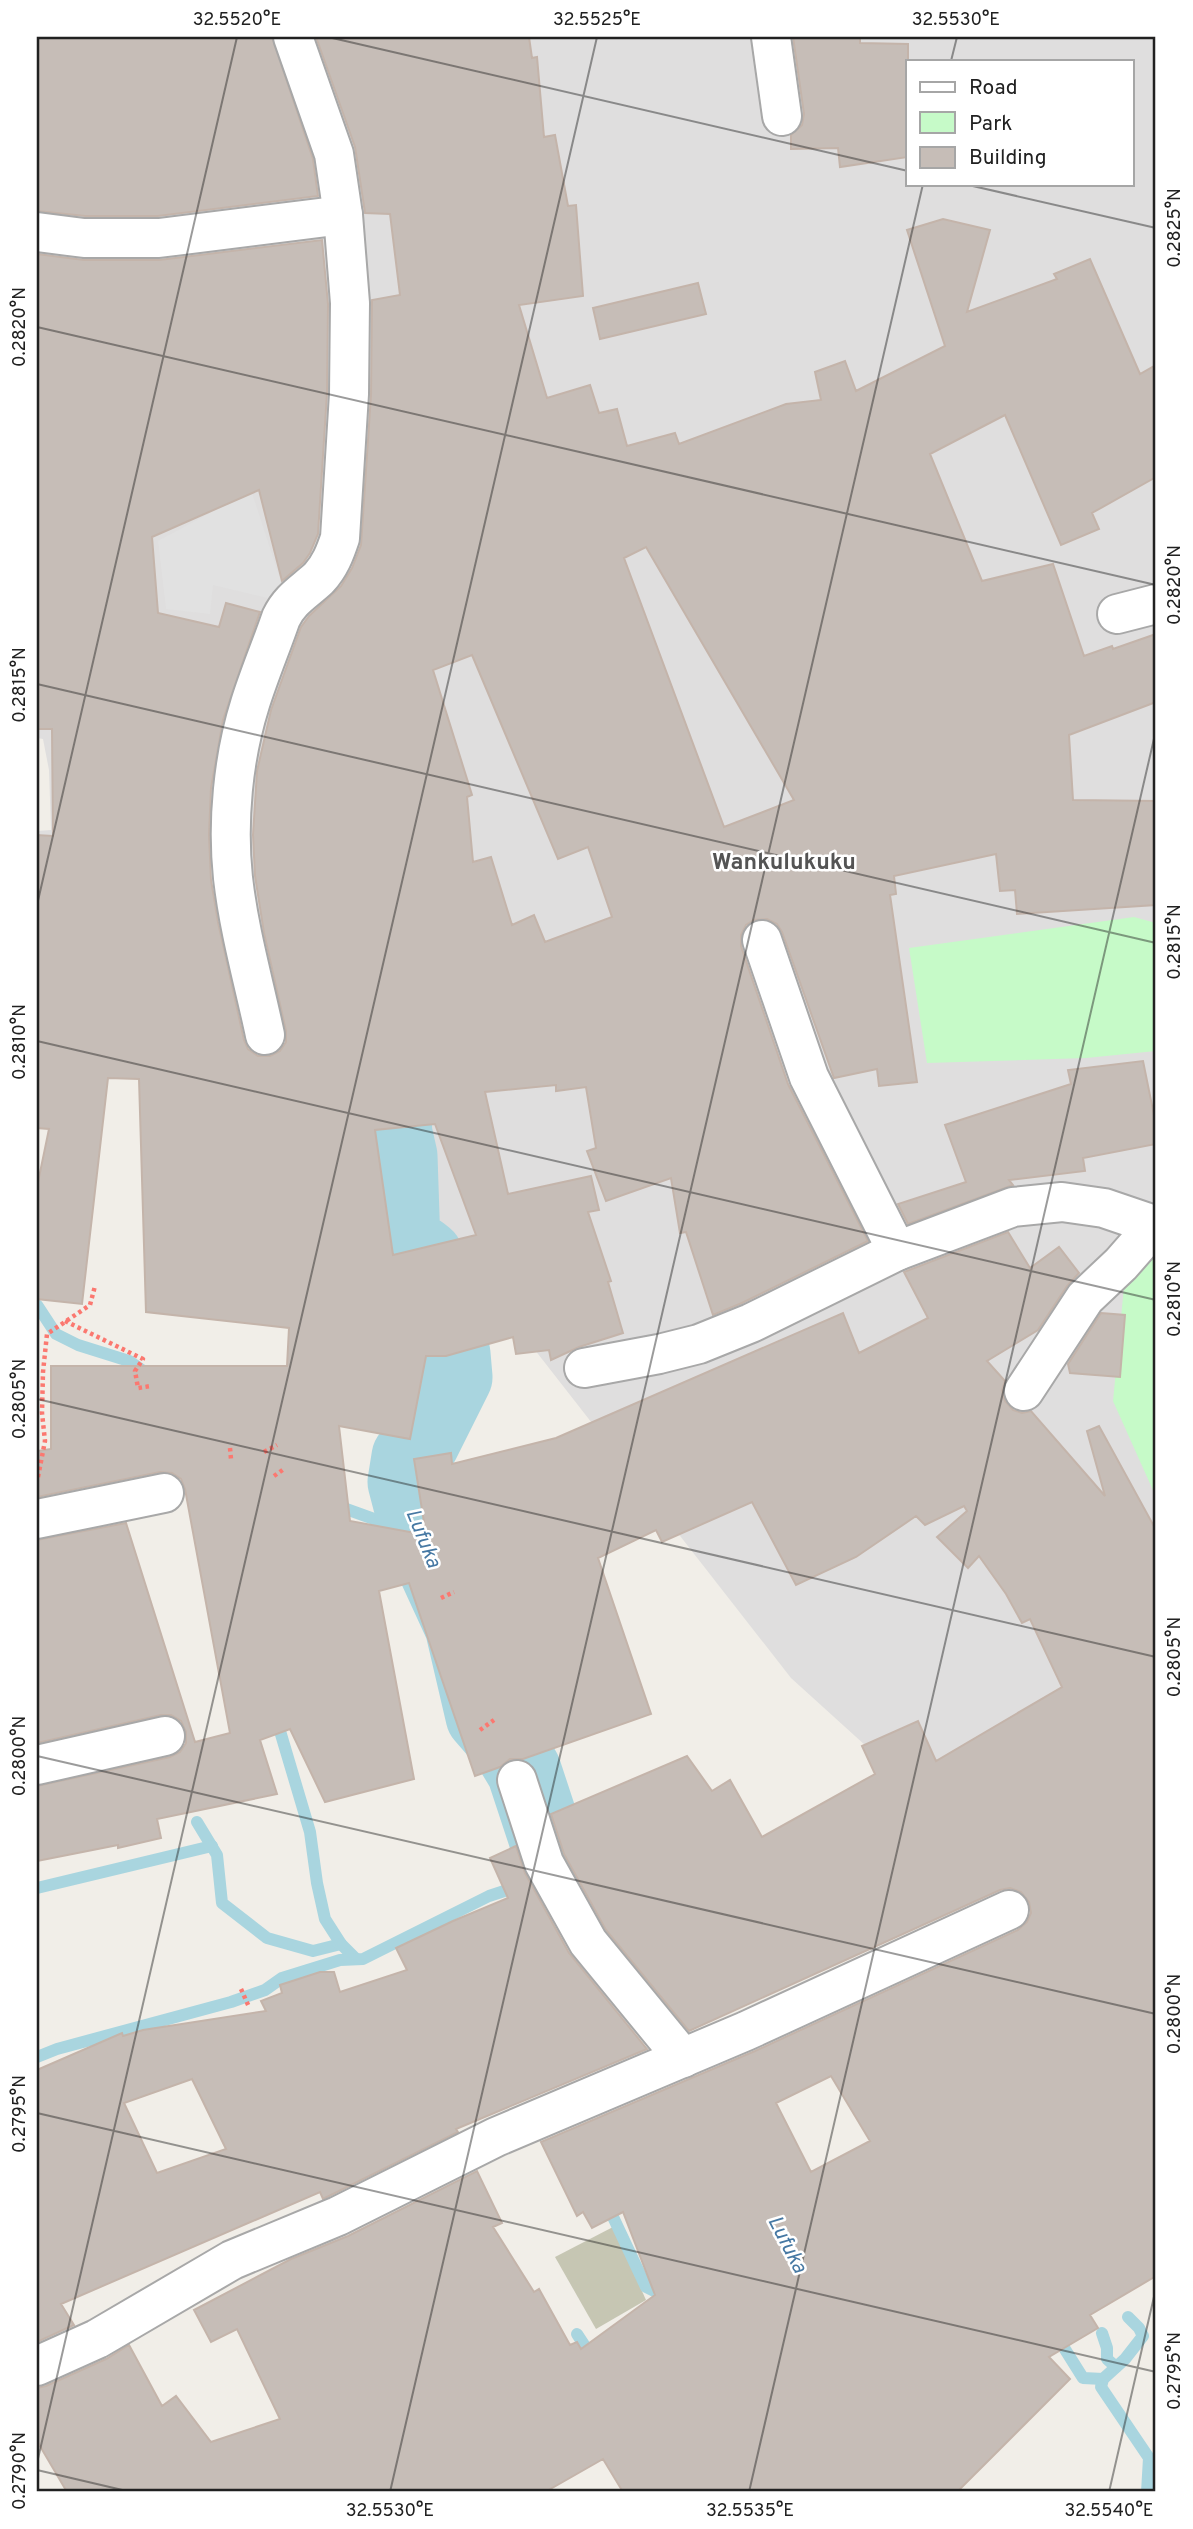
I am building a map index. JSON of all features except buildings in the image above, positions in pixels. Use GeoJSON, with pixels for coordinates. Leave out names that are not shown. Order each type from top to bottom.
{"type":"FeatureCollection","features":[{"type":"Feature","properties":{"kind":"street"},"geometry":{"type":"LineString","coordinates":[[265,1035],[239,917],[233,876],[231,824],[236,772],[250,706],[286,606],[318,578],[332,561],[340,538],[349,394],[350,303],[343,215],[334,154],[293,37]]}},
{"type":"Feature","properties":{"kind":"street"},"geometry":{"type":"LineString","coordinates":[[771,37],[782,116]]}},
{"type":"Feature","properties":{"kind":"street"},"geometry":{"type":"LineString","coordinates":[[37,232],[84,239],[159,238],[343,215]]}},
{"type":"Feature","properties":{"kind":"street"},"geometry":{"type":"LineString","coordinates":[[1118,614],[1156,604]]}},
{"type":"Feature","properties":{"kind":"street"},"geometry":{"type":"LineString","coordinates":[[762,940],[809,1077],[897,1251]]}},
{"type":"Feature","properties":{"kind":"street"},"geometry":{"type":"LineString","coordinates":[[584,1368],[699,1344],[751,1323],[897,1251],[1013,1208],[1062,1202],[1104,1208],[1155,1224],[1121,1264],[1085,1298],[1024,1391]]}},
{"type":"Feature","properties":{"kind":"street"},"geometry":{"type":"LineString","coordinates":[[37,1519],[164,1493]]}},
{"type":"Feature","properties":{"kind":"street"},"geometry":{"type":"LineString","coordinates":[[37,1765],[165,1735]]}},
{"type":"Feature","properties":{"kind":"street"},"geometry":{"type":"LineString","coordinates":[[517,1780],[544,1863],[588,1942],[683,2058]]}},
{"type":"Feature","properties":{"kind":"street"},"geometry":{"type":"LineString","coordinates":[[37,2366],[97,2339],[232,2260],[338,2216],[496,2137],[683,2058],[1009,1910]]}},
{"type":"Feature","properties":{"kind":"path"},"geometry":{"type":"LineString","coordinates":[[39,1467],[44,1451],[43,1372],[47,1334],[90,1305],[96,1286]]}},
{"type":"Feature","properties":{"kind":"path"},"geometry":{"type":"LineString","coordinates":[[65,1321],[144,1359],[135,1371],[138,1388],[151,1386]]}},
{"type":"Feature","properties":{"kind":"path"},"geometry":{"type":"LineString","coordinates":[[264,1452],[277,1445]]}},
{"type":"Feature","properties":{"kind":"path"},"geometry":{"type":"LineString","coordinates":[[230,1448],[231,1459]]}},
{"type":"Feature","properties":{"kind":"path"},"geometry":{"type":"LineString","coordinates":[[274,1476],[284,1469]]}},
{"type":"Feature","properties":{"kind":"path"},"geometry":{"type":"LineString","coordinates":[[441,1598],[454,1592]]}},
{"type":"Feature","properties":{"kind":"path"},"geometry":{"type":"LineString","coordinates":[[480,1730],[494,1720]]}},
{"type":"Feature","properties":{"kind":"path"},"geometry":{"type":"LineString","coordinates":[[241,1989],[249,2007]]}},
{"type":"Feature","properties":{"kind":"shaded area"},"geometry":{"type":"Polygon","coordinates":[[[37,37],[1156,37],[1156,2081],[1047,1910],[791,1678],[431,1217],[419,1136],[272,1021],[245,864],[37,878],[37,831],[51,830],[49,770],[43,739],[37,738],[37,37]]]}},
{"type":"Feature","properties":{"kind":"shaded area"},"geometry":{"type":"Polygon","coordinates":[[[248,481],[288,603],[213,585],[210,614],[166,609],[158,541],[212,512],[212,492],[248,481]]]}},
{"type":"Feature","properties":{"kind":"shaded area"},"geometry":{"type":"Polygon","coordinates":[[[613,2227],[646,2300],[596,2329],[555,2257],[613,2227]]]}},
{"type":"Feature","properties":{"kind":"green space"},"geometry":{"type":"Polygon","coordinates":[[[1134,917],[1156,923],[1156,1051],[1086,1058],[927,1063],[909,948],[1134,917]]]}},
{"type":"Feature","properties":{"kind":"green space"},"geometry":{"type":"Polygon","coordinates":[[[1156,1255],[1156,1497],[1113,1401],[1125,1276],[1156,1255]]]}},
{"type":"Feature","properties":{"kind":"waterway","name":"Lufuka"},"geometry":{"type":"LineString","coordinates":[[376,1028],[383,1037],[389,1054],[395,1134],[400,1156],[403,1245],[409,1252],[421,1253],[426,1257],[453,1354],[455,1377],[422,1443],[409,1457],[405,1482],[417,1528],[462,1626],[483,1716],[509,1746],[524,1771],[553,1859]]}},
{"type":"Feature","properties":{"kind":"waterway"},"geometry":{"type":"LineString","coordinates":[[37,1305],[56,1334],[78,1345],[129,1361],[143,1371],[144,1377]]}},
{"type":"Feature","properties":{"kind":"waterway"},"geometry":{"type":"LineString","coordinates":[[335,1505],[385,1523],[413,1519]]}},
{"type":"Feature","properties":{"kind":"waterway"},"geometry":{"type":"LineString","coordinates":[[280,1731],[310,1832],[325,1919],[341,1944],[356,1959]]}},
{"type":"Feature","properties":{"kind":"waterway"},"geometry":{"type":"LineString","coordinates":[[197,1822],[217,1855],[222,1903],[267,1938],[313,1951],[341,1944]]}},
{"type":"Feature","properties":{"kind":"waterway"},"geometry":{"type":"LineString","coordinates":[[37,1888],[212,1846]]}},
{"type":"Feature","properties":{"kind":"waterway"},"geometry":{"type":"LineString","coordinates":[[37,2057],[57,2049],[231,2002],[265,1990],[282,1978],[340,1960],[363,1959],[489,1896],[544,1878]]}},
{"type":"Feature","properties":{"kind":"waterway"},"geometry":{"type":"LineString","coordinates":[[606,2202],[646,2287],[662,2292],[666,2298]]}},
{"type":"Feature","properties":{"kind":"waterway"},"geometry":{"type":"LineString","coordinates":[[1128,2317],[1143,2336],[1125,2359],[1103,2379],[1101,2387],[1149,2458],[1147,2492]]}},
{"type":"Feature","properties":{"kind":"waterway"},"geometry":{"type":"LineString","coordinates":[[1102,2333],[1107,2359],[1116,2367]]}},
{"type":"Feature","properties":{"kind":"waterway"},"geometry":{"type":"LineString","coordinates":[[577,2334],[594,2360]]}},
{"type":"Feature","properties":{"kind":"waterway"},"geometry":{"type":"LineString","coordinates":[[1056,2335],[1083,2378],[1103,2379]]}},
{"type":"Feature","properties":{"kind":"district","name":"Wankulukuku"},"geometry":{"type":"Point","coordinates":[784,861]}}]}
